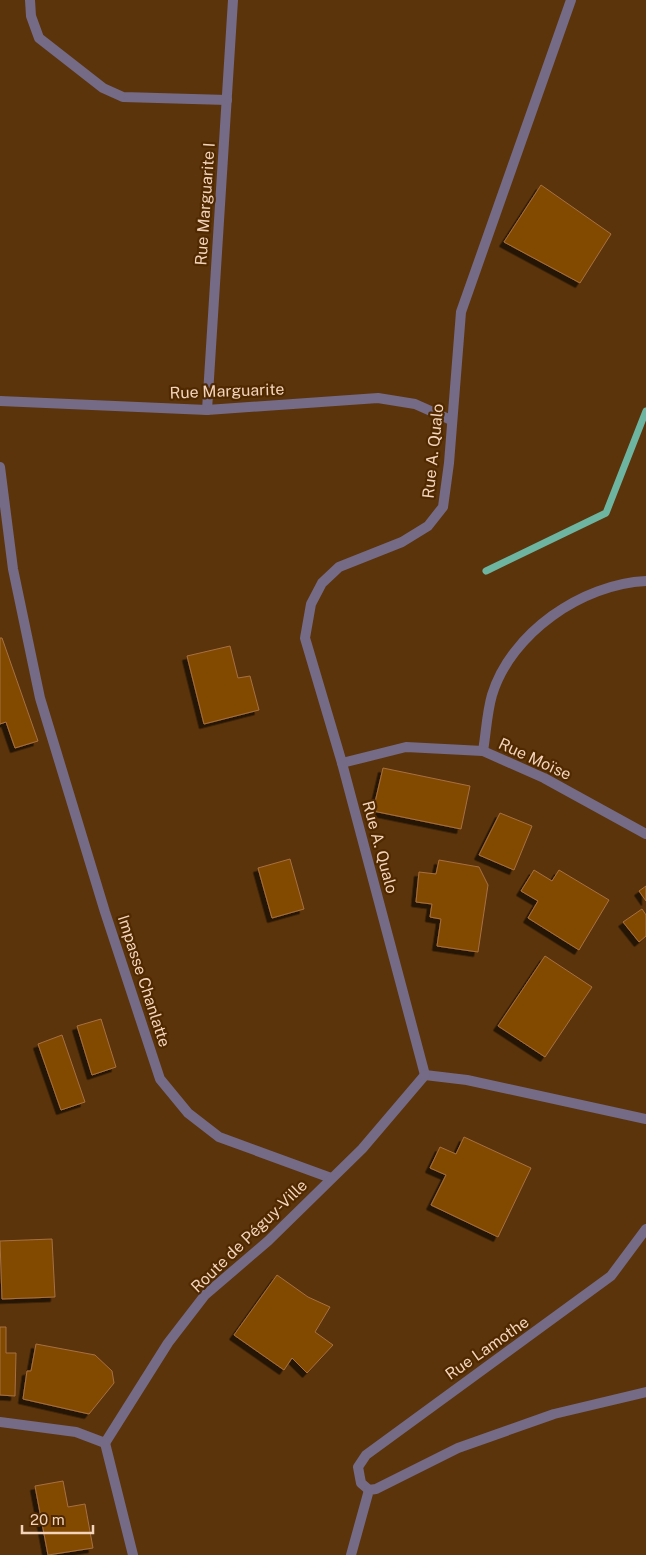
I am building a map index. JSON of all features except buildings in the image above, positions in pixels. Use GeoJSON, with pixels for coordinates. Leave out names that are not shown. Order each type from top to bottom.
{"type":"FeatureCollection","features":[{"type":"Feature","properties":{"kind":"street"},"geometry":{"type":"LineString","coordinates":[[30,0],[31,16],[39,38],[103,88],[123,97],[227,100]]}},
{"type":"Feature","properties":{"kind":"street","name":"Rue Marguarite I"},"geometry":{"type":"LineString","coordinates":[[207,410],[233,0]]}},
{"type":"Feature","properties":{"kind":"street","name":"Rue A. Qualo"},"geometry":{"type":"LineString","coordinates":[[425,1075],[342,764],[305,638],[311,604],[322,583],[339,567],[402,542],[428,526],[442,507],[449,463],[461,312],[571,0]]}},
{"type":"Feature","properties":{"kind":"street","name":"Rue Marguarite"},"geometry":{"type":"LineString","coordinates":[[0,400],[207,410],[378,398],[415,404],[451,420]]}},
{"type":"Feature","properties":{"kind":"street","name":"Impasse Chanlatte"},"geometry":{"type":"LineString","coordinates":[[0,467],[13,569],[40,698],[105,912],[160,1078],[188,1113],[219,1137],[331,1178]]}},
{"type":"Feature","properties":{"kind":"street"},"geometry":{"type":"LineString","coordinates":[[483,751],[492,695],[508,661],[523,640],[575,602],[608,588],[645,579]]}},
{"type":"Feature","properties":{"kind":"street","name":"Rue Moïse"},"geometry":{"type":"LineString","coordinates":[[342,764],[406,747],[483,751],[544,778],[646,834]]}},
{"type":"Feature","properties":{"kind":"street"},"geometry":{"type":"LineString","coordinates":[[425,1075],[467,1080],[646,1119]]}},
{"type":"Feature","properties":{"kind":"street","name":"Route de Péguy-Ville"},"geometry":{"type":"LineString","coordinates":[[105,1443],[168,1343],[205,1296],[268,1241],[362,1149],[425,1075]]}},
{"type":"Feature","properties":{"kind":"street","name":"Rue Lamothe"},"geometry":{"type":"LineString","coordinates":[[369,1490],[361,1483],[358,1467],[366,1455],[611,1276],[646,1229]]}},
{"type":"Feature","properties":{"kind":"street"},"geometry":{"type":"LineString","coordinates":[[351,1555],[369,1490],[376,1489],[458,1448],[537,1420],[626,1395],[646,1392]]}},
{"type":"Feature","properties":{"kind":"street"},"geometry":{"type":"LineString","coordinates":[[0,1422],[76,1432],[105,1443],[134,1555]]}},
{"type":"Feature","properties":{"kind":"waterway"},"geometry":{"type":"LineString","coordinates":[[486,571],[606,513],[646,411]]}}]}
